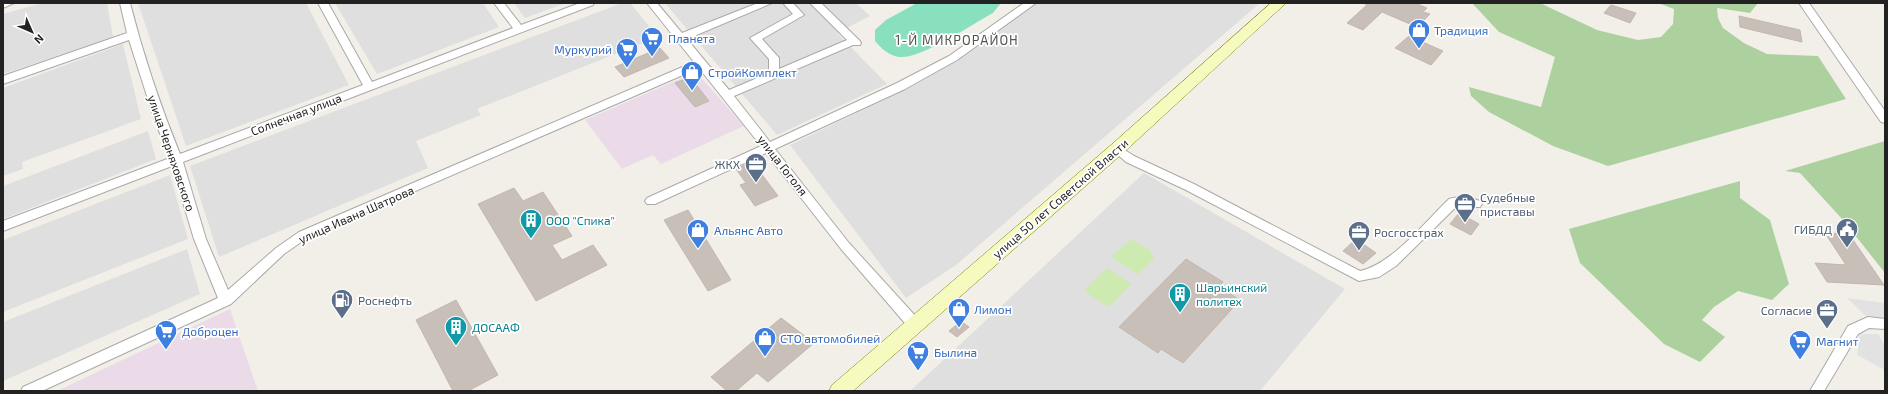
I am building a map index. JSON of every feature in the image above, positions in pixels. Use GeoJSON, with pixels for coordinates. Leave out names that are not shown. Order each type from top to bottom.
{"type":"FeatureCollection","features":[{"type":"Feature","properties":{"kind":"street"},"geometry":{"type":"LineString","coordinates":[[3,5],[9,3]]}},
{"type":"Feature","properties":{"kind":"street","name":"улица Черняховского"},"geometry":{"type":"LineString","coordinates":[[125,3],[133,35],[160,121],[176,159],[200,239],[226,300]]}},
{"type":"Feature","properties":{"kind":"street"},"geometry":{"type":"LineString","coordinates":[[323,3],[368,87]]}},
{"type":"Feature","properties":{"kind":"street"},"geometry":{"type":"LineString","coordinates":[[499,3],[519,30]]}},
{"type":"Feature","properties":{"kind":"street","name":"Солнечная улица"},"geometry":{"type":"LineString","coordinates":[[3,226],[590,3]]}},
{"type":"Feature","properties":{"kind":"street","name":"улица Гоголя"},"geometry":{"type":"LineString","coordinates":[[652,3],[728,95],[845,246],[915,325]]}},
{"type":"Feature","properties":{"kind":"street"},"geometry":{"type":"LineString","coordinates":[[680,38],[766,3]]}},
{"type":"Feature","properties":{"kind":"street"},"geometry":{"type":"LineString","coordinates":[[774,75],[774,58],[755,38],[799,15],[788,3]]}},
{"type":"Feature","properties":{"kind":"street"},"geometry":{"type":"LineString","coordinates":[[728,95],[855,42],[815,3]]}},
{"type":"Feature","properties":{"kind":"street"},"geometry":{"type":"LineString","coordinates":[[651,201],[901,86],[953,58],[1031,3]]}},
{"type":"Feature","properties":{"kind":"street","name":"улица 50 лет Советской Власти"},"geometry":{"type":"LineString","coordinates":[[839,391],[1117,149],[1279,3]]}},
{"type":"Feature","properties":{"kind":"street"},"geometry":{"type":"LineString","coordinates":[[1804,3],[1885,119]]}},
{"type":"Feature","properties":{"kind":"street"},"geometry":{"type":"LineString","coordinates":[[3,80],[133,35]]}},
{"type":"Feature","properties":{"kind":"street","name":"улица Ивана Шатрова"},"geometry":{"type":"LineString","coordinates":[[28,391],[226,300],[280,251],[303,235],[449,173],[701,62]]}},
{"type":"Feature","properties":{"kind":"street"},"geometry":{"type":"LineString","coordinates":[[1117,149],[1130,159],[1190,187],[1359,276],[1374,273],[1392,263],[1453,202],[1476,204]]}},
{"type":"Feature","properties":{"kind":"street"},"geometry":{"type":"LineString","coordinates":[[1818,391],[1853,330],[1868,322],[1885,324]]}},
{"type":"Feature","properties":{"kind":"shaded area"},"geometry":{"type":"Polygon","coordinates":[[[42,3],[107,3],[113,37],[3,74],[3,14],[42,3]]]}},
{"type":"Feature","properties":{"kind":"shaded area"},"geometry":{"type":"Polygon","coordinates":[[[138,3],[306,3],[349,85],[186,146],[138,3]]]}},
{"type":"Feature","properties":{"kind":"shaded area"},"geometry":{"type":"Polygon","coordinates":[[[335,3],[483,3],[499,27],[377,74],[335,3]]]}},
{"type":"Feature","properties":{"kind":"shaded area"},"geometry":{"type":"Polygon","coordinates":[[[514,3],[566,3],[525,18],[514,3]]]}},
{"type":"Feature","properties":{"kind":"shaded area"},"geometry":{"type":"Polygon","coordinates":[[[622,3],[630,3],[658,37],[477,109],[481,115],[416,141],[428,168],[219,257],[190,166],[622,3]]]}},
{"type":"Feature","properties":{"kind":"shaded area"},"geometry":{"type":"Polygon","coordinates":[[[665,3],[856,3],[870,16],[837,33],[887,84],[777,135],[665,3]]]}},
{"type":"Feature","properties":{"kind":"shaded area"},"geometry":{"type":"Polygon","coordinates":[[[1036,3],[1260,3],[956,265],[906,298],[790,145],[913,86],[959,59],[1036,3]]]}},
{"type":"Feature","properties":{"kind":"shaded area"},"geometry":{"type":"Polygon","coordinates":[[[123,44],[141,119],[22,162],[23,169],[3,176],[3,88],[123,44]]]}},
{"type":"Feature","properties":{"kind":"shaded area"},"geometry":{"type":"Polygon","coordinates":[[[696,72],[744,126],[661,164],[653,155],[622,169],[585,120],[696,72]]]}},
{"type":"Feature","properties":{"kind":"shaded area"},"geometry":{"type":"Polygon","coordinates":[[[148,131],[156,159],[3,219],[3,186],[148,131]]]}},
{"type":"Feature","properties":{"kind":"shaded area"},"geometry":{"type":"Polygon","coordinates":[[[1144,173],[1345,289],[1260,391],[910,391],[1144,173]]]}},
{"type":"Feature","properties":{"kind":"shaded area"},"geometry":{"type":"Polygon","coordinates":[[[170,175],[188,239],[3,312],[3,240],[170,175]]]}},
{"type":"Feature","properties":{"kind":"shaded area"},"geometry":{"type":"Polygon","coordinates":[[[187,249],[200,294],[3,381],[3,322],[187,249]]]}},
{"type":"Feature","properties":{"kind":"shaded area"},"geometry":{"type":"Polygon","coordinates":[[[1847,298],[1885,303],[1885,320],[1867,317],[1847,298]]]}},
{"type":"Feature","properties":{"kind":"shaded area"},"geometry":{"type":"Polygon","coordinates":[[[230,309],[258,391],[57,391],[230,309]]]}},
{"type":"Feature","properties":{"kind":"shaded area"},"geometry":{"type":"Polygon","coordinates":[[[1860,334],[1878,334],[1885,346],[1885,370],[1857,355],[1860,334]]]}},
{"type":"Feature","properties":{"kind":"green space"},"geometry":{"type":"Polygon","coordinates":[[[917,3],[1001,3],[993,13],[933,47],[909,56],[899,57],[892,55],[875,41],[875,30],[886,20],[917,3]]]}},
{"type":"Feature","properties":{"kind":"green space"},"geometry":{"type":"Polygon","coordinates":[[[1472,3],[1540,3],[1597,30],[1638,40],[1661,37],[1673,24],[1674,9],[1658,3],[1758,3],[1750,13],[1717,8],[1718,18],[1723,28],[1744,43],[1767,54],[1818,56],[1846,99],[1608,166],[1553,146],[1489,112],[1471,96],[1469,87],[1541,107],[1555,57],[1499,32],[1472,3]]]}},
{"type":"Feature","properties":{"kind":"green space"},"geometry":{"type":"Polygon","coordinates":[[[1885,141],[1885,273],[1843,220],[1800,173],[1785,171],[1885,141]]]}},
{"type":"Feature","properties":{"kind":"green space"},"geometry":{"type":"Polygon","coordinates":[[[1740,181],[1740,198],[1770,220],[1789,284],[1772,300],[1738,291],[1714,307],[1702,320],[1725,337],[1700,362],[1664,344],[1580,263],[1569,229],[1740,181]]]}},
{"type":"Feature","properties":{"kind":"green space"},"geometry":{"type":"Polygon","coordinates":[[[1131,239],[1150,250],[1154,259],[1138,274],[1111,257],[1131,239]]]}},
{"type":"Feature","properties":{"kind":"green space"},"geometry":{"type":"Polygon","coordinates":[[[1107,268],[1132,284],[1109,307],[1084,291],[1107,268]]]}},
{"type":"Feature","properties":{"kind":"building"},"geometry":{"type":"Polygon","coordinates":[[[1363,3],[1415,3],[1427,8],[1423,12],[1430,14],[1417,27],[1382,12],[1363,30],[1347,23],[1367,5],[1363,3]]]}},
{"type":"Feature","properties":{"kind":"building"},"geometry":{"type":"Polygon","coordinates":[[[1611,5],[1636,13],[1630,23],[1604,13],[1611,5]]]}},
{"type":"Feature","properties":{"kind":"building"},"geometry":{"type":"Polygon","coordinates":[[[1739,16],[1800,30],[1802,42],[1740,27],[1739,16]]]}},
{"type":"Feature","properties":{"kind":"building","name":"Традиция"},"geometry":{"type":"Polygon","coordinates":[[[1409,36],[1443,51],[1431,65],[1395,48],[1409,36]]]}},
{"type":"Feature","properties":{"kind":"building"},"geometry":{"type":"Polygon","coordinates":[[[660,48],[669,58],[624,77],[615,67],[660,48]]]}},
{"type":"Feature","properties":{"kind":"building","name":"СтройКомплект"},"geometry":{"type":"Polygon","coordinates":[[[690,77],[709,101],[695,107],[675,83],[690,77]]]}},
{"type":"Feature","properties":{"kind":"building","name":"ЖКХ"},"geometry":{"type":"Polygon","coordinates":[[[752,161],[778,196],[755,206],[740,185],[746,183],[736,169],[752,161]]]}},
{"type":"Feature","properties":{"kind":"building","name":"ООО \"Спика\""},"geometry":{"type":"Polygon","coordinates":[[[514,188],[523,201],[543,192],[572,236],[552,245],[562,260],[593,245],[607,265],[536,301],[478,204],[514,188]]]}},
{"type":"Feature","properties":{"kind":"building","name":"Альянс Авто"},"geometry":{"type":"Polygon","coordinates":[[[688,210],[731,280],[708,291],[664,220],[688,210]]]}},
{"type":"Feature","properties":{"kind":"building","name":"Судебные приставы"},"geometry":{"type":"Polygon","coordinates":[[[1459,213],[1479,224],[1471,235],[1450,224],[1459,213]]]}},
{"type":"Feature","properties":{"kind":"building","name":"ГИБДД"},"geometry":{"type":"Polygon","coordinates":[[[1825,233],[1849,234],[1884,285],[1827,282],[1815,263],[1846,265],[1825,233]]]}},
{"type":"Feature","properties":{"kind":"building","name":"Росгосстрах"},"geometry":{"type":"Polygon","coordinates":[[[1356,239],[1376,253],[1363,264],[1343,251],[1356,239]]]}},
{"type":"Feature","properties":{"kind":"building","name":"Шарьинский политех"},"geometry":{"type":"Polygon","coordinates":[[[1186,259],[1223,282],[1219,287],[1240,300],[1183,363],[1161,349],[1158,353],[1119,327],[1186,259]]]}},
{"type":"Feature","properties":{"kind":"building","name":"ДОСААФ"},"geometry":{"type":"Polygon","coordinates":[[[456,300],[498,375],[468,391],[453,391],[416,320],[456,300]]]}},
{"type":"Feature","properties":{"kind":"building","name":"СТО автомобилей"},"geometry":{"type":"Polygon","coordinates":[[[781,318],[814,343],[768,382],[757,373],[736,391],[727,391],[711,377],[781,318]]]}},
{"type":"Feature","properties":{"kind":"building","name":"Лимон"},"geometry":{"type":"Polygon","coordinates":[[[961,321],[969,327],[957,337],[949,331],[961,321]]]}},
{"type":"Feature","properties":{"kind":"place","name":"Традиция"},"geometry":{"type":"Point","coordinates":[1419,50]}},
{"type":"Feature","properties":{"kind":"place","name":"Планета"},"geometry":{"type":"Point","coordinates":[652,58]}},
{"type":"Feature","properties":{"kind":"place","name":"Муркурий"},"geometry":{"type":"Point","coordinates":[627,68]}},
{"type":"Feature","properties":{"kind":"place","name":"СтройКомплект"},"geometry":{"type":"Point","coordinates":[692,92]}},
{"type":"Feature","properties":{"kind":"place","name":"ЖКХ"},"geometry":{"type":"Point","coordinates":[756,184]}},
{"type":"Feature","properties":{"kind":"place","name":"Судебные приставы"},"geometry":{"type":"Point","coordinates":[1465,224]}},
{"type":"Feature","properties":{"kind":"place","name":"ООО \"Спика\""},"geometry":{"type":"Point","coordinates":[531,240]}},
{"type":"Feature","properties":{"kind":"place","name":"ГИБДД"},"geometry":{"type":"Point","coordinates":[1847,248]}},
{"type":"Feature","properties":{"kind":"place","name":"Альянс Авто"},"geometry":{"type":"Point","coordinates":[698,250]}},
{"type":"Feature","properties":{"kind":"place","name":"Росгосстрах"},"geometry":{"type":"Point","coordinates":[1359,252]}},
{"type":"Feature","properties":{"kind":"place","name":"Шарьинский политех"},"geometry":{"type":"Point","coordinates":[1180,314]}},
{"type":"Feature","properties":{"kind":"place","name":"Роснефть"},"geometry":{"type":"Point","coordinates":[342,320]}},
{"type":"Feature","properties":{"kind":"place","name":"Лимон"},"geometry":{"type":"Point","coordinates":[959,328]}},
{"type":"Feature","properties":{"kind":"place","name":"Согласие"},"geometry":{"type":"Point","coordinates":[1827,330]}},
{"type":"Feature","properties":{"kind":"place","name":"ДОСААФ"},"geometry":{"type":"Point","coordinates":[456,346]}},
{"type":"Feature","properties":{"kind":"place","name":"Доброцен"},"geometry":{"type":"Point","coordinates":[166,350]}},
{"type":"Feature","properties":{"kind":"place","name":"СТО автомобилей"},"geometry":{"type":"Point","coordinates":[765,358]}},
{"type":"Feature","properties":{"kind":"place","name":"Магнит"},"geometry":{"type":"Point","coordinates":[1800,360]}},
{"type":"Feature","properties":{"kind":"place","name":"Былина"},"geometry":{"type":"Point","coordinates":[918,372]}},
{"type":"Feature","properties":{"kind":"district","name":"1-Й МИКРОРАЙОН"},"geometry":{"type":"Point","coordinates":[957,40]}}]}
